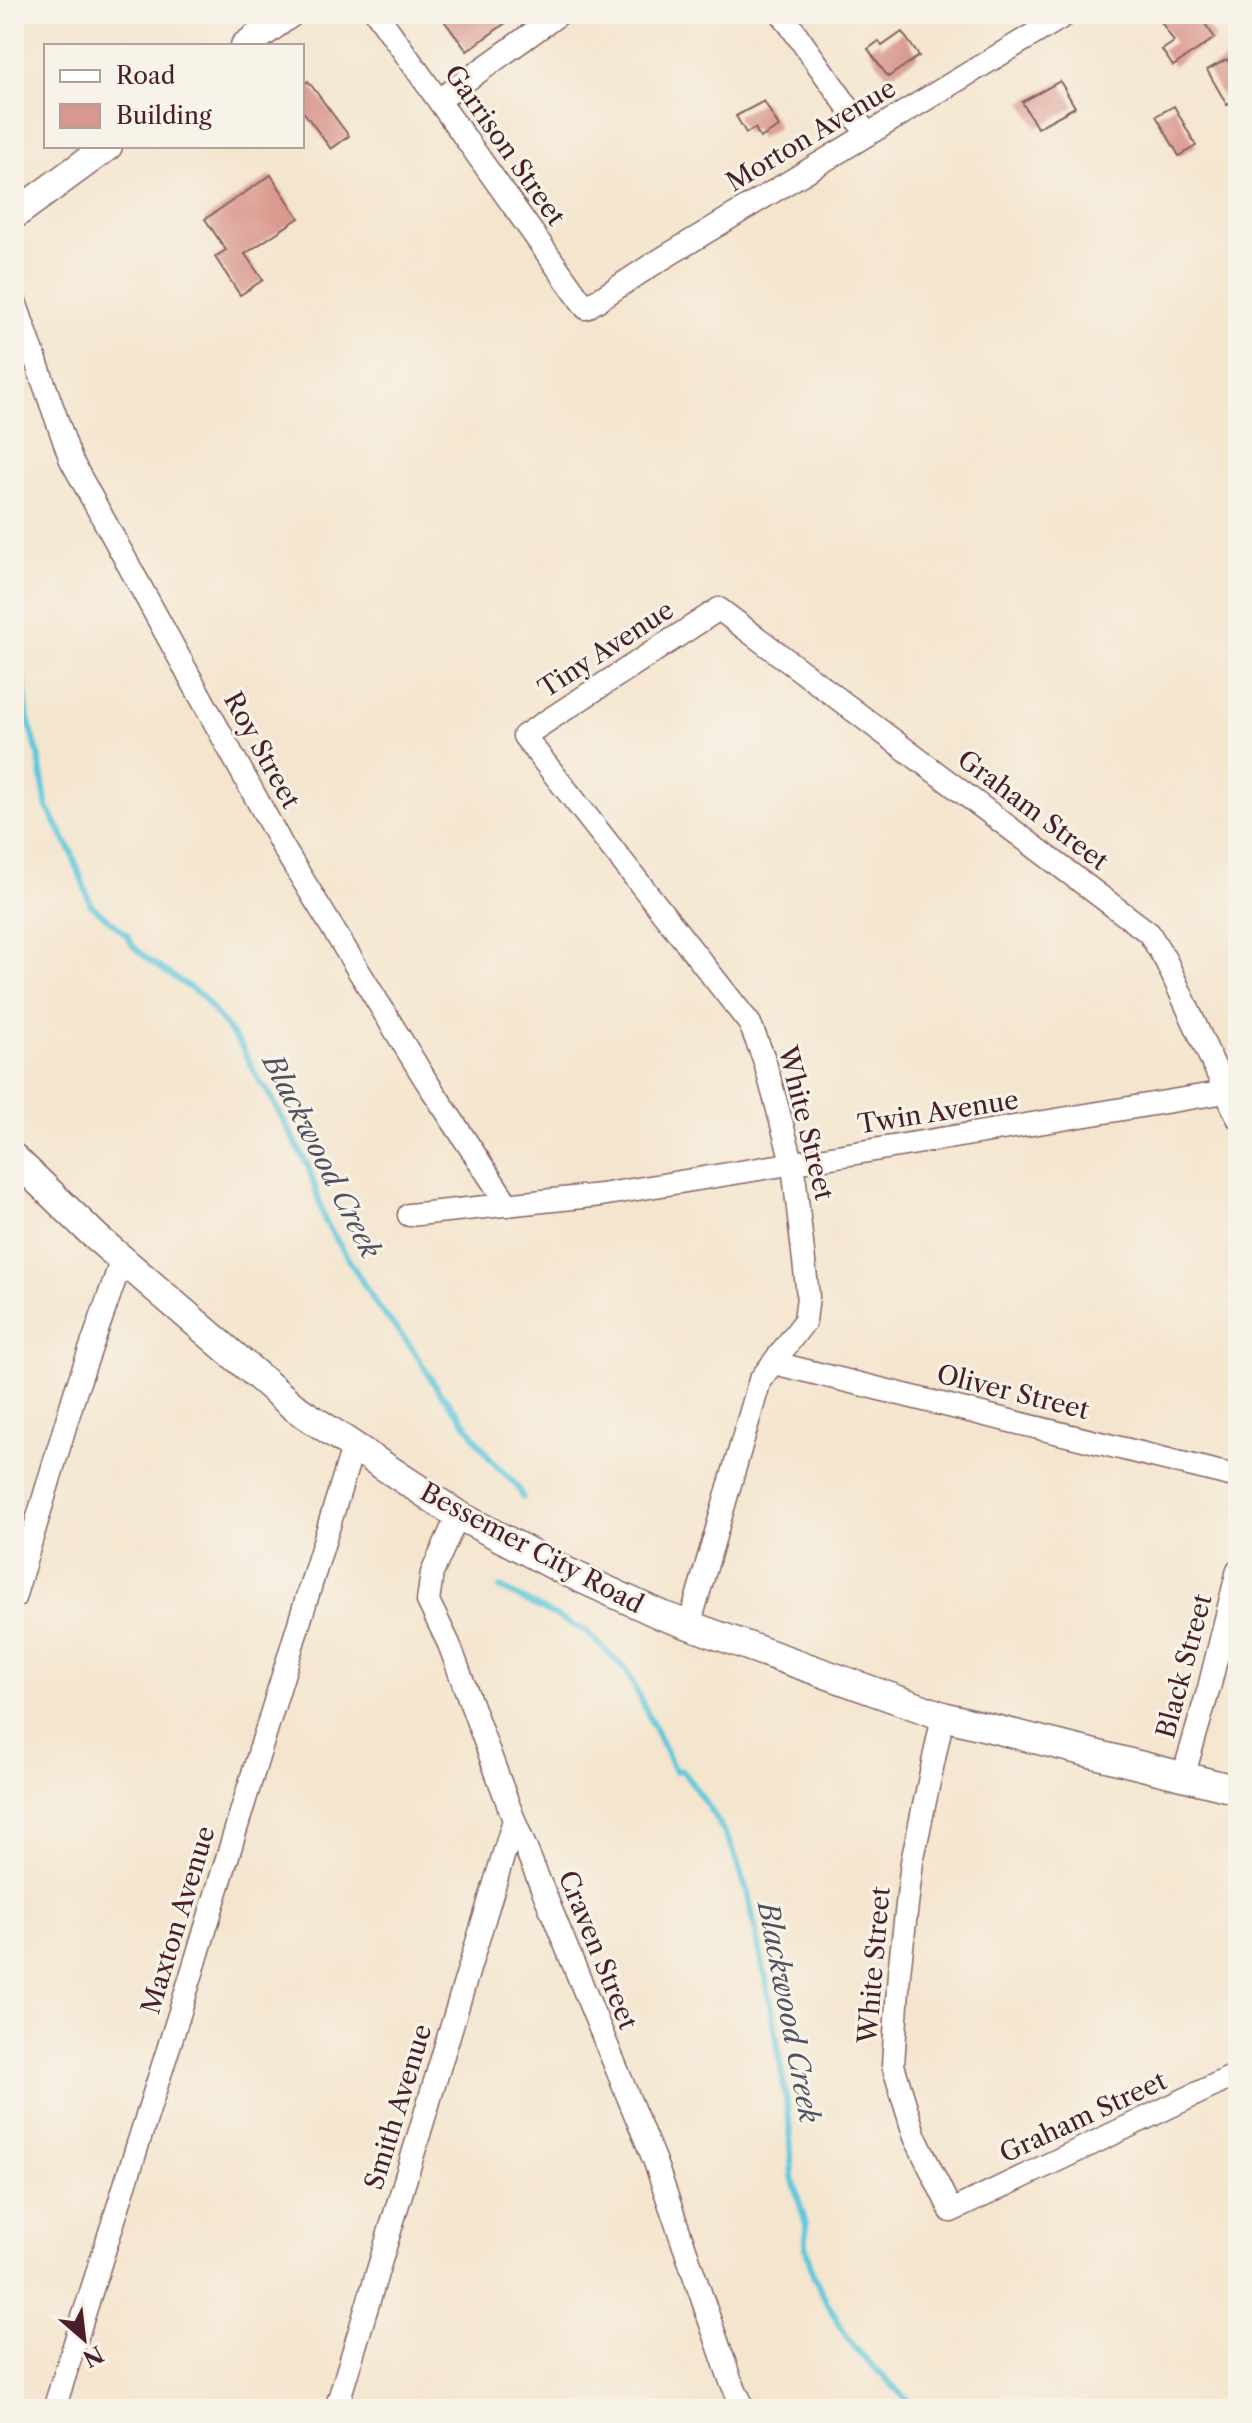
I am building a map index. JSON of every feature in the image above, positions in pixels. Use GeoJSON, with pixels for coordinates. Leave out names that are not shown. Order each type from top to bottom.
{"type":"FeatureCollection","features":[{"type":"Feature","properties":{"kind":"main road"},"geometry":{"type":"LineString","coordinates":[[248,44],[289,14]]}},
{"type":"Feature","properties":{"kind":"main road"},"geometry":{"type":"LineString","coordinates":[[14,215],[105,148]]}},
{"type":"Feature","properties":{"kind":"main road","name":"Bessemer City Road"},"geometry":{"type":"LineString","coordinates":[[14,1158],[122,1259],[294,1407],[458,1515],[621,1598],[689,1626],[943,1716],[1238,1790]]}},
{"type":"Feature","properties":{"kind":"street","name":"Garrison Street"},"geometry":{"type":"LineString","coordinates":[[377,14],[586,308]]}},
{"type":"Feature","properties":{"kind":"street"},"geometry":{"type":"LineString","coordinates":[[439,100],[559,14]]}},
{"type":"Feature","properties":{"kind":"street"},"geometry":{"type":"LineString","coordinates":[[782,14],[867,134]]}},
{"type":"Feature","properties":{"kind":"street","name":"Morton Avenue"},"geometry":{"type":"LineString","coordinates":[[586,308],[650,266],[1067,14]]}},
{"type":"Feature","properties":{"kind":"street","name":"Roy Street"},"geometry":{"type":"LineString","coordinates":[[14,299],[71,460],[284,849],[425,1079],[508,1205]]}},
{"type":"Feature","properties":{"kind":"street","name":"Tiny Avenue"},"geometry":{"type":"LineString","coordinates":[[524,736],[719,609]]}},
{"type":"Feature","properties":{"kind":"street","name":"Graham Street"},"geometry":{"type":"LineString","coordinates":[[719,609],[1149,933],[1232,1091],[1238,1118]]}},
{"type":"Feature","properties":{"kind":"street","name":"White Street"},"geometry":{"type":"LineString","coordinates":[[524,736],[750,1024],[764,1059],[793,1165],[808,1296],[805,1321],[760,1380],[689,1626]]}},
{"type":"Feature","properties":{"kind":"street","name":"Twin Avenue"},"geometry":{"type":"LineString","coordinates":[[409,1215],[601,1195],[1232,1091]]}},
{"type":"Feature","properties":{"kind":"street"},"geometry":{"type":"LineString","coordinates":[[14,1598],[75,1393],[122,1259]]}},
{"type":"Feature","properties":{"kind":"street","name":"Oliver Street"},"geometry":{"type":"LineString","coordinates":[[774,1363],[1238,1477]]}},
{"type":"Feature","properties":{"kind":"street","name":"Maxton Avenue"},"geometry":{"type":"LineString","coordinates":[[54,2409],[353,1447]]}},
{"type":"Feature","properties":{"kind":"street","name":"Craven Street"},"geometry":{"type":"LineString","coordinates":[[458,1515],[432,1573],[428,1601],[449,1644],[514,1820],[655,2162],[730,2379],[744,2409]]}},
{"type":"Feature","properties":{"kind":"street","name":"Black Street"},"geometry":{"type":"LineString","coordinates":[[1183,1777],[1238,1570]]}},
{"type":"Feature","properties":{"kind":"street","name":"White Street"},"geometry":{"type":"LineString","coordinates":[[943,1716],[912,1862],[899,1973],[893,2065],[915,2137],[951,2211]]}},
{"type":"Feature","properties":{"kind":"street","name":"Smith Avenue"},"geometry":{"type":"LineString","coordinates":[[336,2409],[514,1820]]}},
{"type":"Feature","properties":{"kind":"street","name":"Graham Street"},"geometry":{"type":"LineString","coordinates":[[951,2211],[1238,2074]]}},
{"type":"Feature","properties":{"kind":"building"},"geometry":{"type":"Polygon","coordinates":[[[439,14],[518,14],[467,51],[439,14]]]}},
{"type":"Feature","properties":{"kind":"building"},"geometry":{"type":"Polygon","coordinates":[[[1156,14],[1198,14],[1215,38],[1173,66],[1162,50],[1174,42],[1156,14]]]}},
{"type":"Feature","properties":{"kind":"building"},"geometry":{"type":"Polygon","coordinates":[[[902,32],[919,56],[888,77],[868,49],[879,41],[882,46],[902,32]]]}},
{"type":"Feature","properties":{"kind":"building"},"geometry":{"type":"Polygon","coordinates":[[[1227,59],[1238,74],[1238,99],[1227,105],[1207,70],[1227,59]]]}},
{"type":"Feature","properties":{"kind":"building"},"geometry":{"type":"Polygon","coordinates":[[[308,81],[349,136],[331,149],[304,113],[304,84],[308,81]]]}},
{"type":"Feature","properties":{"kind":"building"},"geometry":{"type":"Polygon","coordinates":[[[1060,81],[1075,107],[1037,128],[1022,102],[1060,81]]]}},
{"type":"Feature","properties":{"kind":"building"},"geometry":{"type":"Polygon","coordinates":[[[764,101],[779,127],[760,138],[755,128],[746,133],[736,116],[764,101]]]}},
{"type":"Feature","properties":{"kind":"building"},"geometry":{"type":"Polygon","coordinates":[[[1174,106],[1196,146],[1179,156],[1156,116],[1174,106]]]}},
{"type":"Feature","properties":{"kind":"building"},"geometry":{"type":"Polygon","coordinates":[[[271,175],[299,218],[245,254],[263,280],[240,295],[215,257],[226,250],[205,219],[271,175]]]}},
{"type":"Feature","properties":{"kind":"waterway","name":"Blackwood Creek"},"geometry":{"type":"LineString","coordinates":[[14,620],[20,645],[28,719],[38,753],[47,807],[72,853],[91,905],[126,934],[133,946],[150,961],[202,996],[241,1046],[309,1168],[325,1221],[376,1304],[412,1348],[440,1393],[491,1460],[517,1486],[523,1498]]}},
{"type":"Feature","properties":{"kind":"waterway","name":"Blackwood Creek"},"geometry":{"type":"LineString","coordinates":[[500,1588],[587,1632],[627,1671],[675,1771],[681,1770],[686,1775],[732,1847],[748,1894],[773,2014],[789,2119],[792,2177],[806,2225],[806,2248],[813,2275],[855,2348],[920,2409]]}},
{"type":"Feature","properties":{"kind":"waterway","name":"Blackwood Creek"},"geometry":{"type":"LineString","coordinates":[[1234,2409],[1238,2406]]}}]}
